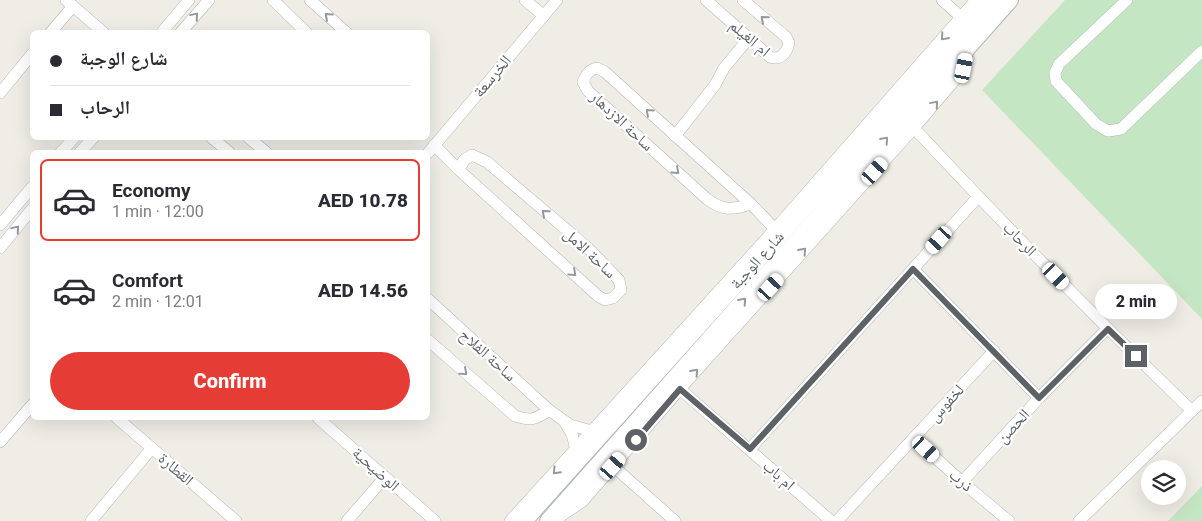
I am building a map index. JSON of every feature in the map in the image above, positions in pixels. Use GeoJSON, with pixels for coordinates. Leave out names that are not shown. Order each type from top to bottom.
{"type":"FeatureCollection","features":[{"type":"Feature","properties":{"kind":"street"},"geometry":{"type":"LineString","coordinates":[[164,30],[189,0]]}},
{"type":"Feature","properties":{"kind":"street"},"geometry":{"type":"LineString","coordinates":[[183,30],[209,0]]}},
{"type":"Feature","properties":{"kind":"street"},"geometry":{"type":"LineString","coordinates":[[273,0],[304,30]]}},
{"type":"Feature","properties":{"kind":"street"},"geometry":{"type":"LineString","coordinates":[[310,0],[344,30]]}},
{"type":"Feature","properties":{"kind":"street"},"geometry":{"type":"LineString","coordinates":[[525,0],[544,16]]}},
{"type":"Feature","properties":{"kind":"street","name":"الخرسعة"},"geometry":{"type":"LineString","coordinates":[[431,149],[557,0]]}},
{"type":"Feature","properties":{"kind":"street","name":"ام الغيلم"},"geometry":{"type":"LineString","coordinates":[[706,0],[770,57],[774,59],[784,54],[788,49],[789,43],[786,37],[743,0]]}},
{"type":"Feature","properties":{"kind":"street"},"geometry":{"type":"LineString","coordinates":[[942,0],[961,17]]}},
{"type":"Feature","properties":{"kind":"street","name":"شارع الوجبة"},"geometry":{"type":"LineString","coordinates":[[510,521],[775,229],[976,0]]}},
{"type":"Feature","properties":{"kind":"street","name":"شارع الوجبة"},"geometry":{"type":"LineString","coordinates":[[524,521],[991,0]]}},
{"type":"Feature","properties":{"kind":"street","name":"شارع الوجبة"},"geometry":{"type":"LineString","coordinates":[[548,521],[1010,0]]}},
{"type":"Feature","properties":{"kind":"street"},"geometry":{"type":"LineString","coordinates":[[1127,0],[1059,64],[1054,73],[1056,81],[1096,124],[1108,131],[1121,129],[1202,51]]}},
{"type":"Feature","properties":{"kind":"street"},"geometry":{"type":"LineString","coordinates":[[52,30],[70,3],[100,30]]}},
{"type":"Feature","properties":{"kind":"street"},"geometry":{"type":"LineString","coordinates":[[675,136],[715,85],[724,68],[749,38]]}},
{"type":"Feature","properties":{"kind":"street","name":"شارع الوجبة"},"geometry":{"type":"LineString","coordinates":[[553,521],[583,501],[680,389],[914,128],[964,68],[968,47]]}},
{"type":"Feature","properties":{"kind":"street"},"geometry":{"type":"LineString","coordinates":[[0,93],[30,56]]}},
{"type":"Feature","properties":{"kind":"street","name":"ساحة الازدهار"},"geometry":{"type":"LineString","coordinates":[[751,204],[738,208],[719,208],[707,199],[588,92],[583,82],[586,74],[592,69],[597,68],[605,72],[751,204],[775,229]]}},
{"type":"Feature","properties":{"kind":"street","name":"الرحاب"},"geometry":{"type":"LineString","coordinates":[[914,128],[1108,329],[1192,410]]}},
{"type":"Feature","properties":{"kind":"street"},"geometry":{"type":"LineString","coordinates":[[63,150],[72,140]]}},
{"type":"Feature","properties":{"kind":"street"},"geometry":{"type":"LineString","coordinates":[[82,150],[91,140]]}},
{"type":"Feature","properties":{"kind":"street"},"geometry":{"type":"LineString","coordinates":[[214,140],[227,150]]}},
{"type":"Feature","properties":{"kind":"street"},"geometry":{"type":"LineString","coordinates":[[251,140],[264,150]]}},
{"type":"Feature","properties":{"kind":"street","name":"ساحة الامل"},"geometry":{"type":"LineString","coordinates":[[431,149],[459,170],[598,296],[604,300],[613,298],[621,290],[619,280],[588,248],[487,162],[472,155],[464,160],[459,170]]}},
{"type":"Feature","properties":{"kind":"street"},"geometry":{"type":"LineString","coordinates":[[0,225],[30,189]]}},
{"type":"Feature","properties":{"kind":"street"},"geometry":{"type":"LineString","coordinates":[[750,449],[978,196]]}},
{"type":"Feature","properties":{"kind":"street"},"geometry":{"type":"LineString","coordinates":[[0,248],[30,212]]}},
{"type":"Feature","properties":{"kind":"street"},"geometry":{"type":"LineString","coordinates":[[913,269],[1039,398]]}},
{"type":"Feature","properties":{"kind":"street","name":"ساحة الفلاح"},"geometry":{"type":"LineString","coordinates":[[430,301],[549,410],[578,428],[592,431]]}},
{"type":"Feature","properties":{"kind":"street","name":"الحصن"},"geometry":{"type":"LineString","coordinates":[[962,482],[1039,398],[1108,329]]}},
{"type":"Feature","properties":{"kind":"street","name":"ساحة الفلاح"},"geometry":{"type":"LineString","coordinates":[[430,342],[515,416],[525,419],[536,419],[549,410]]}},
{"type":"Feature","properties":{"kind":"street","name":"لخفوس"},"geometry":{"type":"LineString","coordinates":[[837,521],[994,351]]}},
{"type":"Feature","properties":{"kind":"street","name":"ام باب"},"geometry":{"type":"LineString","coordinates":[[680,389],[831,521]]}},
{"type":"Feature","properties":{"kind":"street"},"geometry":{"type":"LineString","coordinates":[[1080,521],[1202,401]]}},
{"type":"Feature","properties":{"kind":"street"},"geometry":{"type":"LineString","coordinates":[[0,442],[30,407]]}},
{"type":"Feature","properties":{"kind":"street","name":"القطارة"},"geometry":{"type":"LineString","coordinates":[[118,420],[236,521]]}},
{"type":"Feature","properties":{"kind":"street","name":"الوضيحية"},"geometry":{"type":"LineString","coordinates":[[320,420],[435,521]]}},
{"type":"Feature","properties":{"kind":"street","name":"ساحة الفلاح"},"geometry":{"type":"LineString","coordinates":[[564,421],[572,434],[576,450]]}},
{"type":"Feature","properties":{"kind":"street","name":"ذرب"},"geometry":{"type":"LineString","coordinates":[[914,438],[962,482],[1009,521]]}},
{"type":"Feature","properties":{"kind":"street"},"geometry":{"type":"LineString","coordinates":[[91,521],[152,448]]}},
{"type":"Feature","properties":{"kind":"street"},"geometry":{"type":"LineString","coordinates":[[613,466],[675,521]]}},
{"type":"Feature","properties":{"kind":"street"},"geometry":{"type":"LineString","coordinates":[[347,521],[385,477]]}},
{"type":"Feature","properties":{"kind":"green space"},"geometry":{"type":"Polygon","coordinates":[[[1065,0],[1202,0],[1202,319],[982,90],[1065,0]]]}},
{"type":"Feature","properties":{"kind":"green space"},"geometry":{"type":"Polygon","coordinates":[[[1202,486],[1202,521],[1168,521],[1184,505],[1186,505],[1186,502],[1202,486]]]}},
{"type":"Feature","properties":{"kind":"route"},"geometry":{"type":"LineString","coordinates":[[636,440],[680,389],[750,449],[913,269],[1039,398],[1108,329],[1136,356]]}}]}
